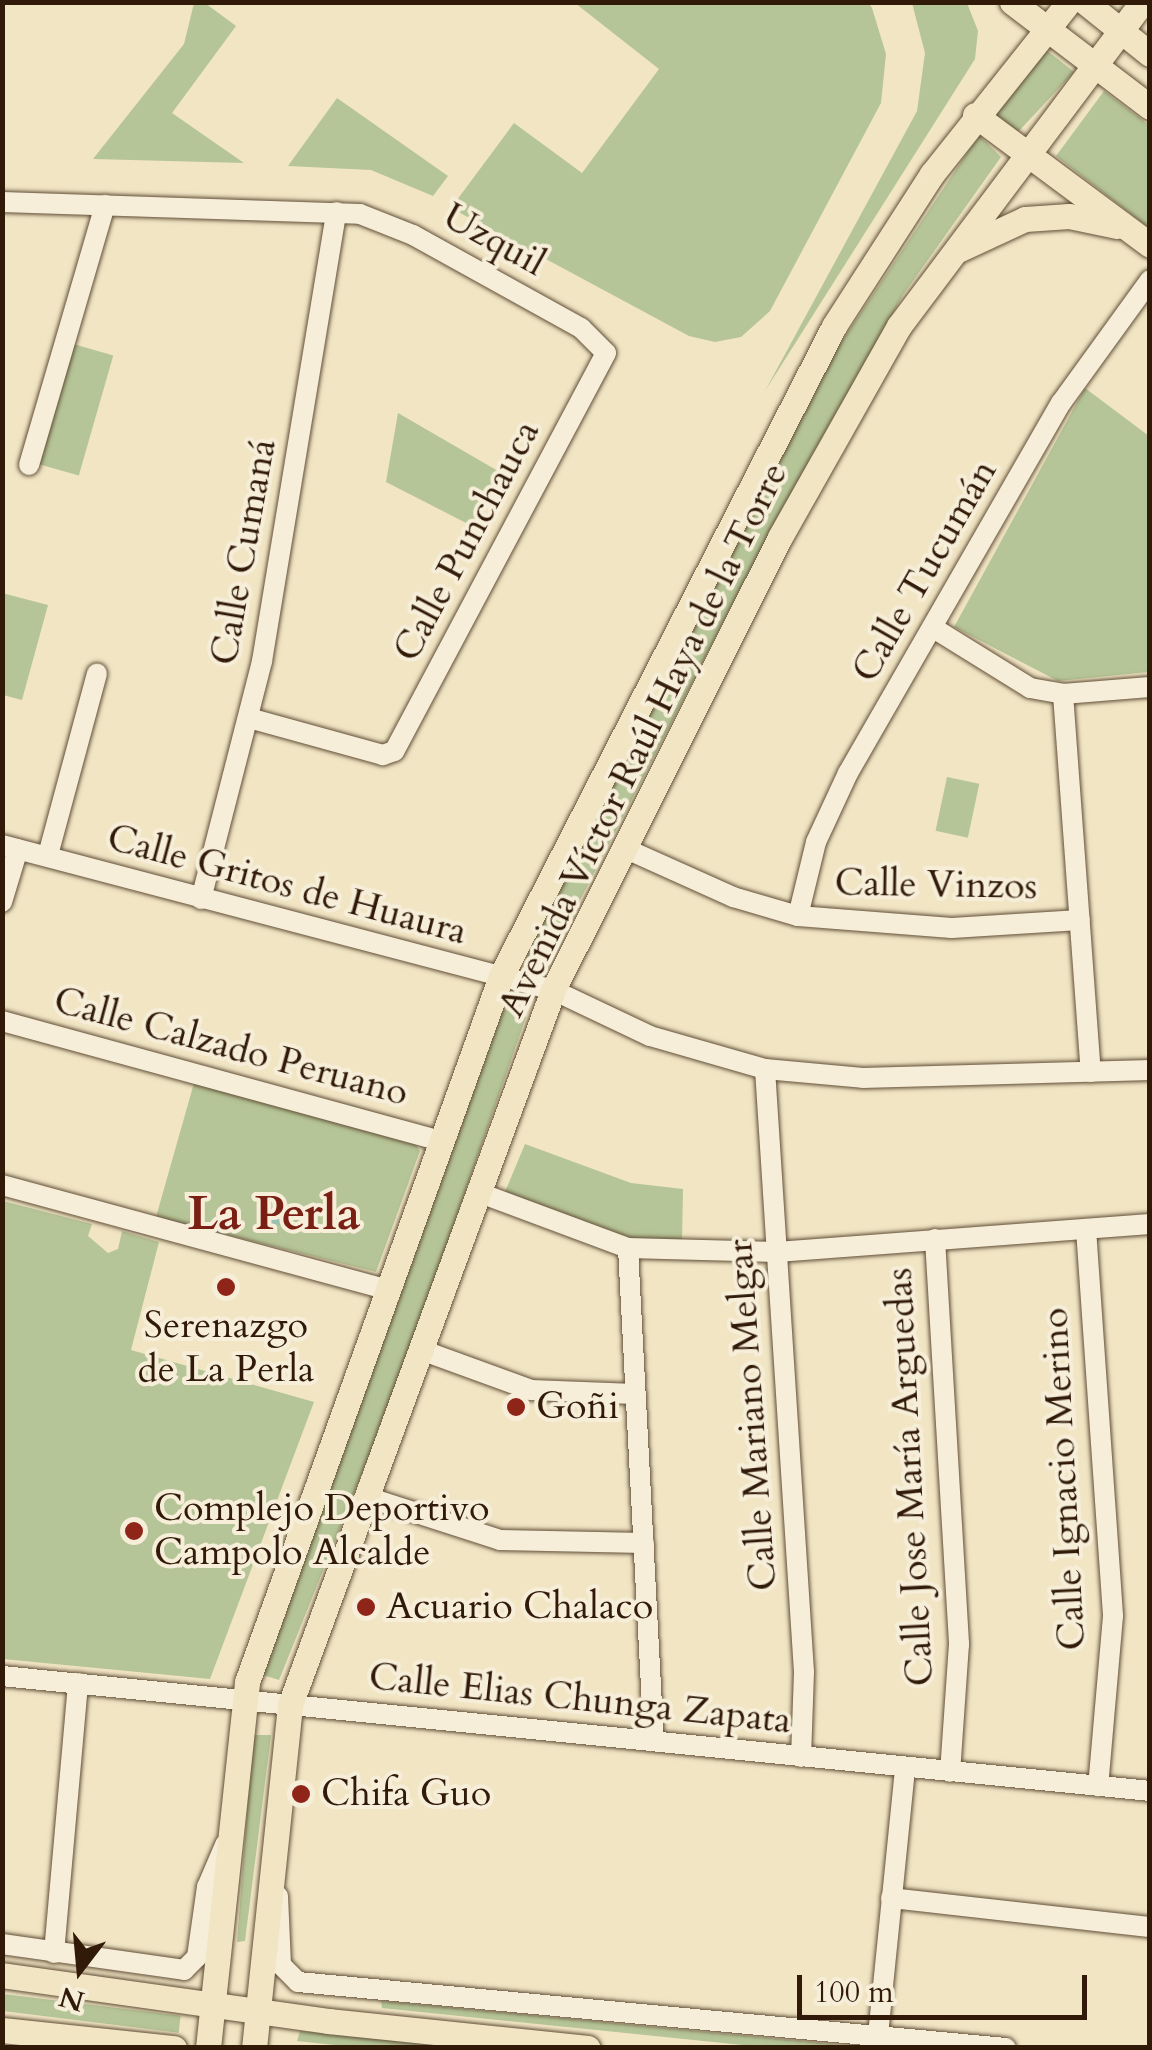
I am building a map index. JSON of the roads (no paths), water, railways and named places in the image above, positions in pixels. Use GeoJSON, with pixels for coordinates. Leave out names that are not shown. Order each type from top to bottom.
{"type":"FeatureCollection","features":[{"type":"Feature","properties":{"kind":"main road"},"geometry":{"type":"LineString","coordinates":[[1012,2],[1150,107]]}},
{"type":"Feature","properties":{"kind":"main road","name":"Avenida Víctor Raúl Haya de la Torre"},"geometry":{"type":"LineString","coordinates":[[208,2048],[242,1700],[501,976],[834,326],[975,115],[1070,2]]}},
{"type":"Feature","properties":{"kind":"main road"},"geometry":{"type":"LineString","coordinates":[[1085,2],[1150,54]]}},
{"type":"Feature","properties":{"kind":"main road","name":"Avenida Víctor Raúl Haya de la Torre"},"geometry":{"type":"LineString","coordinates":[[254,2048],[290,1705],[424,1351],[553,990],[780,537],[943,259],[1142,2]]}},
{"type":"Feature","properties":{"kind":"main road"},"geometry":{"type":"LineString","coordinates":[[975,115],[1150,245]]}},
{"type":"Feature","properties":{"kind":"main road"},"geometry":{"type":"LineString","coordinates":[[943,259],[984,234],[1025,219],[1069,216],[1126,228]]}},
{"type":"Feature","properties":{"kind":"main road"},"geometry":{"type":"LineString","coordinates":[[2,1976],[258,2012],[588,2048]]}},
{"type":"Feature","properties":{"kind":"main road"},"geometry":{"type":"LineString","coordinates":[[12,2031],[56,2048]]}},
{"type":"Feature","properties":{"kind":"main road"},"geometry":{"type":"LineString","coordinates":[[12,2031],[174,2048]]}},
{"type":"Feature","properties":{"kind":"street","name":"Uzquil"},"geometry":{"type":"LineString","coordinates":[[2,202],[360,214],[414,235],[581,328],[606,353]]}},
{"type":"Feature","properties":{"kind":"street"},"geometry":{"type":"LineString","coordinates":[[29,465],[105,206]]}},
{"type":"Feature","properties":{"kind":"street","name":"Calle Cumaná"},"geometry":{"type":"LineString","coordinates":[[200,899],[249,718],[336,212]]}},
{"type":"Feature","properties":{"kind":"street","name":"Calle Tucumán"},"geometry":{"type":"LineString","coordinates":[[798,916],[816,842],[848,772],[935,629],[1061,402],[1150,280]]}},
{"type":"Feature","properties":{"kind":"street","name":"Calle Punchauca"},"geometry":{"type":"LineString","coordinates":[[249,718],[383,756],[400,744],[606,353]]}},
{"type":"Feature","properties":{"kind":"street"},"geometry":{"type":"LineString","coordinates":[[935,629],[1020,683],[1063,694],[1150,686]]}},
{"type":"Feature","properties":{"kind":"street"},"geometry":{"type":"LineString","coordinates":[[48,855],[97,674]]}},
{"type":"Feature","properties":{"kind":"street"},"geometry":{"type":"LineString","coordinates":[[1063,694],[1091,1072]]}},
{"type":"Feature","properties":{"kind":"street","name":"Calle Gritos de Huaura"},"geometry":{"type":"LineString","coordinates":[[10,847],[553,990],[650,1036],[765,1069],[863,1078],[1150,1070]]}},
{"type":"Feature","properties":{"kind":"street"},"geometry":{"type":"LineString","coordinates":[[2,902],[10,847]]}},
{"type":"Feature","properties":{"kind":"street","name":"Calle Vinzos"},"geometry":{"type":"LineString","coordinates":[[624,848],[733,897],[798,916],[952,928],[1080,920]]}},
{"type":"Feature","properties":{"kind":"street","name":"Calle Calzado Peruano"},"geometry":{"type":"LineString","coordinates":[[2,1021],[441,1141]]}},
{"type":"Feature","properties":{"kind":"street","name":"Calle Mariano Melgar"},"geometry":{"type":"LineString","coordinates":[[765,1069],[804,1672],[801,1757]]}},
{"type":"Feature","properties":{"kind":"street"},"geometry":{"type":"LineString","coordinates":[[2,1185],[386,1289]]}},
{"type":"Feature","properties":{"kind":"street"},"geometry":{"type":"LineString","coordinates":[[480,1193],[628,1248],[777,1252],[1150,1224]]}},
{"type":"Feature","properties":{"kind":"street","name":"Calle Ignacio Merino"},"geometry":{"type":"LineString","coordinates":[[1086,1229],[1112,1616],[1098,1786]]}},
{"type":"Feature","properties":{"kind":"street","name":"Calle Jose María Arguedas"},"geometry":{"type":"LineString","coordinates":[[934,1240],[959,1644],[950,1772]]}},
{"type":"Feature","properties":{"kind":"street"},"geometry":{"type":"LineString","coordinates":[[628,1248],[654,1742]]}},
{"type":"Feature","properties":{"kind":"street"},"geometry":{"type":"LineString","coordinates":[[424,1351],[531,1390],[634,1394]]}},
{"type":"Feature","properties":{"kind":"street"},"geometry":{"type":"LineString","coordinates":[[367,1497],[500,1540],[644,1543]]}},
{"type":"Feature","properties":{"kind":"street","name":"Calle Elias Chunga Zapata"},"geometry":{"type":"LineString","coordinates":[[2,1676],[1150,1791]]}},
{"type":"Feature","properties":{"kind":"street"},"geometry":{"type":"LineString","coordinates":[[54,1954],[78,1683]]}},
{"type":"Feature","properties":{"kind":"street"},"geometry":{"type":"LineString","coordinates":[[878,2034],[906,1767]]}},
{"type":"Feature","properties":{"kind":"street"},"geometry":{"type":"LineString","coordinates":[[2,1944],[166,1969],[191,1966],[200,1948],[207,1887],[228,1838]]}},
{"type":"Feature","properties":{"kind":"street"},"geometry":{"type":"LineString","coordinates":[[271,1870],[280,1902],[281,1965],[298,1982],[1006,2048]]}},
{"type":"Feature","properties":{"kind":"street"},"geometry":{"type":"LineString","coordinates":[[892,1898],[1150,1927]]}},
{"type":"Feature","properties":{"kind":"water"},"geometry":{"type":"Polygon","coordinates":[[[279,1203],[287,1206],[287,1222],[279,1225],[271,1222],[268,1214],[271,1206],[279,1203]]]}},
{"type":"Feature","properties":{"kind":"place","name":"Serenazgo de La Perla"},"geometry":{"type":"Point","coordinates":[226,1287]}},
{"type":"Feature","properties":{"kind":"place","name":"Goñi"},"geometry":{"type":"Point","coordinates":[516,1407]}},
{"type":"Feature","properties":{"kind":"place","name":"Complejo Deportivo Campolo Alcalde"},"geometry":{"type":"Point","coordinates":[134,1531]}},
{"type":"Feature","properties":{"kind":"place","name":"Acuario Chalaco"},"geometry":{"type":"Point","coordinates":[366,1607]}},
{"type":"Feature","properties":{"kind":"place","name":"Chifa Guo"},"geometry":{"type":"Point","coordinates":[301,1794]}},
{"type":"Feature","properties":{"kind":"district","name":"La Perla"},"geometry":{"type":"Point","coordinates":[274,1214]}}]}
